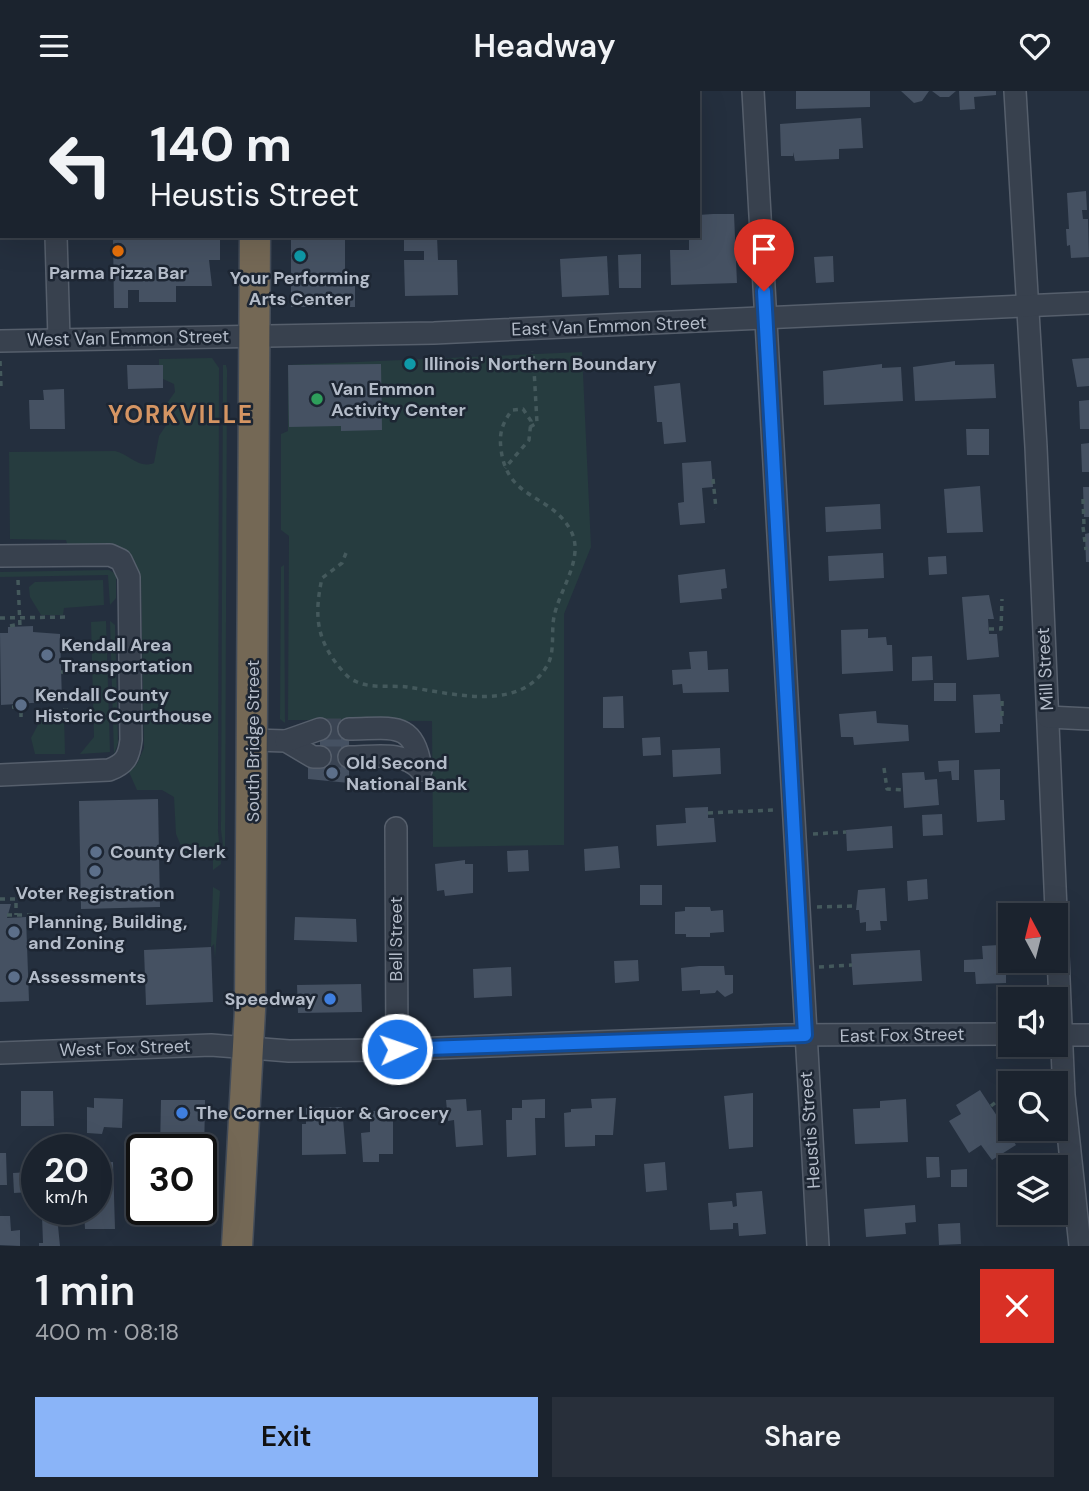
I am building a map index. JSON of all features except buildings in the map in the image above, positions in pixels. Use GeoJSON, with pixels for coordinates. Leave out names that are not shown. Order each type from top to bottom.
{"type":"FeatureCollection","features":[{"type":"Feature","properties":{"kind":"highway","name":"South Bridge Street"},"geometry":{"type":"LineString","coordinates":[[237,1246],[249,1048],[255,238]]}},
{"type":"Feature","properties":{"kind":"street","name":"Heustis Street"},"geometry":{"type":"LineString","coordinates":[[753,91],[818,1246]]}},
{"type":"Feature","properties":{"kind":"street","name":"Mill Street"},"geometry":{"type":"LineString","coordinates":[[1015,91],[1029,306],[1048,717],[1056,987]]}},
{"type":"Feature","properties":{"kind":"street"},"geometry":{"type":"LineString","coordinates":[[56,238],[59,339]]}},
{"type":"Feature","properties":{"kind":"street","name":"East Van Emmon Street"},"geometry":{"type":"LineString","coordinates":[[255,336],[434,333],[1089,303]]}},
{"type":"Feature","properties":{"kind":"street","name":"West Van Emmon Street"},"geometry":{"type":"LineString","coordinates":[[0,341],[255,336]]}},
{"type":"Feature","properties":{"kind":"street"},"geometry":{"type":"LineString","coordinates":[[0,556],[110,555],[121,559],[126,567],[131,740],[129,754],[122,765],[109,770],[0,775]]}},
{"type":"Feature","properties":{"kind":"street"},"geometry":{"type":"LineString","coordinates":[[1048,717],[1089,719]]}},
{"type":"Feature","properties":{"kind":"street"},"geometry":{"type":"LineString","coordinates":[[396,729],[418,755],[407,758],[349,742],[396,729]]}},
{"type":"Feature","properties":{"kind":"street"},"geometry":{"type":"LineString","coordinates":[[253,740],[286,741],[313,757],[320,743]]}},
{"type":"Feature","properties":{"kind":"street","name":"Bell Street"},"geometry":{"type":"LineString","coordinates":[[396,828],[397,1049]]}},
{"type":"Feature","properties":{"kind":"street","name":"East Fox Street"},"geometry":{"type":"LineString","coordinates":[[249,1048],[289,1051],[397,1049],[805,1035],[998,1034]]}},
{"type":"Feature","properties":{"kind":"street"},"geometry":{"type":"LineString","coordinates":[[1068,1035],[1089,1035]]}},
{"type":"Feature","properties":{"kind":"street","name":"West Fox Street"},"geometry":{"type":"LineString","coordinates":[[0,1053],[211,1045],[249,1048]]}},
{"type":"Feature","properties":{"kind":"street","name":"Mill Street"},"geometry":{"type":"LineString","coordinates":[[1060,1057],[1080,1246]]}},
{"type":"Feature","properties":{"kind":"path"},"geometry":{"type":"LineString","coordinates":[[530,427],[537,423],[533,351]]}},
{"type":"Feature","properties":{"kind":"path"},"geometry":{"type":"LineString","coordinates":[[0,361],[1,386]]}},
{"type":"Feature","properties":{"kind":"path"},"geometry":{"type":"LineString","coordinates":[[346,553],[342,563],[322,578],[316,623],[330,655],[345,674],[354,681],[368,685],[408,687],[433,693],[514,694],[532,684],[549,663],[554,616],[575,545],[570,530],[557,515],[514,484],[505,468],[500,432],[512,410],[523,409],[531,421],[529,440],[505,468]]}},
{"type":"Feature","properties":{"kind":"path"},"geometry":{"type":"LineString","coordinates":[[713,479],[716,509]]}},
{"type":"Feature","properties":{"kind":"path"},"geometry":{"type":"LineString","coordinates":[[1083,499],[1086,550]]}},
{"type":"Feature","properties":{"kind":"path"},"geometry":{"type":"LineString","coordinates":[[18,580],[19,626]]}},
{"type":"Feature","properties":{"kind":"path"},"geometry":{"type":"LineString","coordinates":[[989,629],[1001,629],[1002,599]]}},
{"type":"Feature","properties":{"kind":"path"},"geometry":{"type":"LineString","coordinates":[[0,618],[70,617]]}},
{"type":"Feature","properties":{"kind":"path"},"geometry":{"type":"LineString","coordinates":[[61,672],[71,672]]}},
{"type":"Feature","properties":{"kind":"path"},"geometry":{"type":"LineString","coordinates":[[1002,701],[1002,719]]}},
{"type":"Feature","properties":{"kind":"path"},"geometry":{"type":"LineString","coordinates":[[21,707],[21,717]]}},
{"type":"Feature","properties":{"kind":"path"},"geometry":{"type":"LineString","coordinates":[[63,710],[72,710]]}},
{"type":"Feature","properties":{"kind":"path"},"geometry":{"type":"LineString","coordinates":[[884,768],[887,789],[903,790]]}},
{"type":"Feature","properties":{"kind":"path"},"geometry":{"type":"LineString","coordinates":[[708,813],[773,810]]}},
{"type":"Feature","properties":{"kind":"path"},"geometry":{"type":"LineString","coordinates":[[813,834],[846,832]]}},
{"type":"Feature","properties":{"kind":"path"},"geometry":{"type":"LineString","coordinates":[[0,899],[16,899],[16,915]]}},
{"type":"Feature","properties":{"kind":"path"},"geometry":{"type":"LineString","coordinates":[[817,907],[856,906]]}},
{"type":"Feature","properties":{"kind":"path"},"geometry":{"type":"LineString","coordinates":[[7,915],[35,915]]}},
{"type":"Feature","properties":{"kind":"path"},"geometry":{"type":"LineString","coordinates":[[820,967],[852,965]]}},
{"type":"Feature","properties":{"kind":"path"},"geometry":{"type":"LineString","coordinates":[[991,1106],[996,1102],[998,1105]]}},
{"type":"Feature","properties":{"kind":"green space","name":"Van Emmon Activity Center"},"geometry":{"type":"Polygon","coordinates":[[[582,352],[591,547],[564,614],[564,845],[433,847],[432,721],[288,720],[289,536],[281,530],[281,434],[288,431],[288,365],[582,352]]]}},
{"type":"Feature","properties":{"kind":"green space"},"geometry":{"type":"Polygon","coordinates":[[[212,358],[219,368],[218,831],[221,864],[213,870],[213,853],[184,853],[176,834],[174,797],[162,790],[137,790],[129,772],[137,764],[144,748],[141,577],[133,558],[121,549],[68,547],[66,540],[10,539],[9,452],[115,451],[139,463],[154,463],[159,436],[167,424],[165,406],[175,392],[174,384],[163,379],[163,365],[159,365],[159,359],[212,358]]]}},
{"type":"Feature","properties":{"kind":"green space"},"geometry":{"type":"Polygon","coordinates":[[[223,365],[226,365],[227,370],[225,861],[221,830],[223,365]]]}},
{"type":"Feature","properties":{"kind":"green space"},"geometry":{"type":"Polygon","coordinates":[[[284,565],[285,723],[280,719],[281,567],[284,565]]]}},
{"type":"Feature","properties":{"kind":"green space"},"geometry":{"type":"Polygon","coordinates":[[[109,570],[116,574],[116,598],[110,605],[108,575],[0,577],[0,572],[109,570]]]}},
{"type":"Feature","properties":{"kind":"green space"},"geometry":{"type":"Polygon","coordinates":[[[103,580],[104,605],[64,608],[63,615],[41,615],[30,597],[29,587],[35,582],[103,580]]]}},
{"type":"Feature","properties":{"kind":"green space"},"geometry":{"type":"Polygon","coordinates":[[[106,621],[110,752],[80,754],[94,737],[91,622],[106,621]]]}},
{"type":"Feature","properties":{"kind":"green space"},"geometry":{"type":"Polygon","coordinates":[[[110,621],[115,625],[118,743],[114,754],[110,621]]]}},
{"type":"Feature","properties":{"kind":"green space"},"geometry":{"type":"Polygon","coordinates":[[[64,714],[65,754],[35,754],[31,738],[41,719],[49,719],[49,715],[64,714]]]}},
{"type":"Feature","properties":{"kind":"green space"},"geometry":{"type":"Polygon","coordinates":[[[213,887],[220,891],[215,958],[214,944],[211,947],[213,887]]]}},
{"type":"Feature","properties":{"kind":"tunnel"},"geometry":{"type":"LineString","coordinates":[[320,729],[349,729]]}},
{"type":"Feature","properties":{"kind":"tunnel"},"geometry":{"type":"LineString","coordinates":[[320,757],[349,757]]}},
{"type":"Feature","properties":{"kind":"place","name":"Parma Pizza Bar"},"geometry":{"type":"Point","coordinates":[118,251]}},
{"type":"Feature","properties":{"kind":"place","name":"Your Performing Arts Center"},"geometry":{"type":"Point","coordinates":[300,256]}},
{"type":"Feature","properties":{"kind":"place","name":"Illinois' Northern Boundary"},"geometry":{"type":"Point","coordinates":[410,364]}},
{"type":"Feature","properties":{"kind":"place","name":"Van Emmon Activity Center"},"geometry":{"type":"Point","coordinates":[317,399]}},
{"type":"Feature","properties":{"kind":"place","name":"Kendall Area Transportation"},"geometry":{"type":"Point","coordinates":[47,655]}},
{"type":"Feature","properties":{"kind":"place","name":"Kendall County Historic Courthouse"},"geometry":{"type":"Point","coordinates":[21,705]}},
{"type":"Feature","properties":{"kind":"place","name":"Old Second National Bank"},"geometry":{"type":"Point","coordinates":[332,773]}},
{"type":"Feature","properties":{"kind":"place","name":"County Clerk"},"geometry":{"type":"Point","coordinates":[96,852]}},
{"type":"Feature","properties":{"kind":"place","name":"Voter Registration"},"geometry":{"type":"Point","coordinates":[95,871]}},
{"type":"Feature","properties":{"kind":"place","name":"Planning, Building, and Zoning"},"geometry":{"type":"Point","coordinates":[14,932]}},
{"type":"Feature","properties":{"kind":"place","name":"Assessments"},"geometry":{"type":"Point","coordinates":[14,977]}},
{"type":"Feature","properties":{"kind":"place","name":"Speedway"},"geometry":{"type":"Point","coordinates":[330,999]}},
{"type":"Feature","properties":{"kind":"place","name":"The Corner Liquor & Grocery"},"geometry":{"type":"Point","coordinates":[182,1113]}},
{"type":"Feature","properties":{"kind":"district","name":"YORKVILLE"},"geometry":{"type":"Point","coordinates":[181,414]}},
{"type":"Feature","properties":{"kind":"route"},"geometry":{"type":"LineString","coordinates":[[397,1049],[805,1035],[764,291]]}}]}
